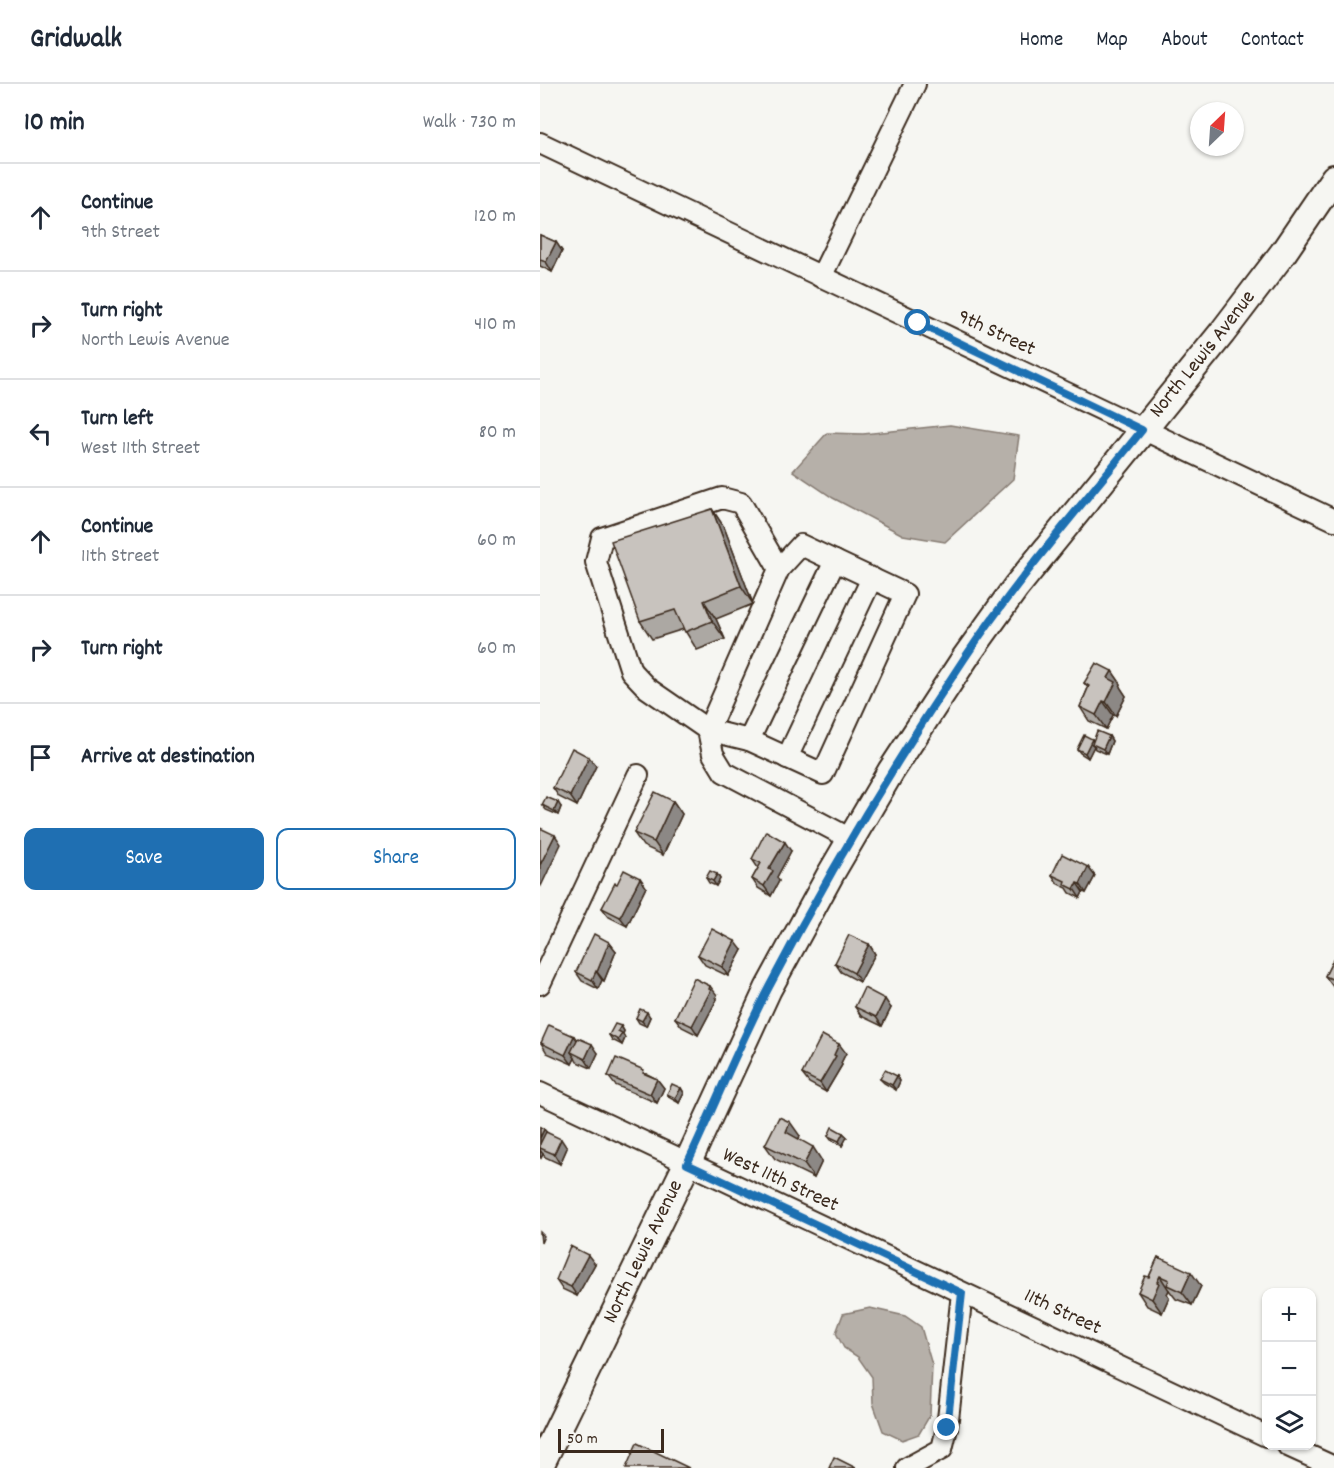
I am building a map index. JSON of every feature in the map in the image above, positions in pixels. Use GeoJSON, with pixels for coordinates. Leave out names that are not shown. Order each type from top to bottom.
{"type":"FeatureCollection","features":[{"type":"Feature","properties":{"kind":"main road","name":"North Lewis Avenue"},"geometry":{"type":"LineString","coordinates":[[540,1466],[687,1164],[768,989],[891,771],[965,658],[1016,587],[1222,333],[1283,252],[1334,178]]}},
{"type":"Feature","properties":{"kind":"street"},"geometry":{"type":"LineString","coordinates":[[821,277],[915,84]]}},
{"type":"Feature","properties":{"kind":"street","name":"9th Street"},"geometry":{"type":"LineString","coordinates":[[540,143],[1334,520]]}},
{"type":"Feature","properties":{"kind":"street"},"geometry":{"type":"LineString","coordinates":[[779,569],[741,503],[722,498],[602,538],[596,562],[631,671],[647,688],[708,730],[749,740],[823,774],[905,594],[801,545],[779,569],[708,730],[713,754],[724,772],[851,839]]}},
{"type":"Feature","properties":{"kind":"street"},"geometry":{"type":"LineString","coordinates":[[749,740],[835,561]]}},
{"type":"Feature","properties":{"kind":"street"},"geometry":{"type":"LineString","coordinates":[[787,758],[872,578]]}},
{"type":"Feature","properties":{"kind":"street"},"geometry":{"type":"LineString","coordinates":[[540,984],[638,775]]}},
{"type":"Feature","properties":{"kind":"street","name":"West 11th Street"},"geometry":{"type":"LineString","coordinates":[[540,1093],[838,1234]]}},
{"type":"Feature","properties":{"kind":"street","name":"11th Street"},"geometry":{"type":"LineString","coordinates":[[838,1234],[1262,1434]]}},
{"type":"Feature","properties":{"kind":"street"},"geometry":{"type":"LineString","coordinates":[[907,1468],[942,1449],[947,1428],[962,1293]]}},
{"type":"Feature","properties":{"kind":"street"},"geometry":{"type":"LineString","coordinates":[[1297,1450],[1334,1467]]}},
{"type":"Feature","properties":{"kind":"shaded area"},"geometry":{"type":"Polygon","coordinates":[[[950,425],[1019,436],[1013,479],[945,542],[903,535],[833,498],[793,471],[827,433],[863,434],[950,425]]]}},
{"type":"Feature","properties":{"kind":"shaded area"},"geometry":{"type":"Polygon","coordinates":[[[870,1308],[905,1316],[921,1327],[932,1365],[930,1415],[919,1434],[902,1440],[883,1431],[873,1403],[872,1377],[858,1357],[844,1348],[836,1333],[843,1314],[870,1308]]]}},
{"type":"Feature","properties":{"kind":"building"},"geometry":{"type":"Polygon","coordinates":[[[540,235],[556,242],[546,262],[540,260],[540,235]]]}},
{"type":"Feature","properties":{"kind":"building"},"geometry":{"type":"Polygon","coordinates":[[[712,509],[741,586],[704,601],[712,621],[685,632],[675,610],[640,621],[611,541],[712,509]]]}},
{"type":"Feature","properties":{"kind":"building"},"geometry":{"type":"Polygon","coordinates":[[[1096,663],[1112,671],[1108,678],[1116,682],[1106,702],[1103,701],[1096,715],[1080,707],[1089,686],[1084,683],[1096,663]]]}},
{"type":"Feature","properties":{"kind":"building"},"geometry":{"type":"Polygon","coordinates":[[[1097,731],[1109,736],[1103,749],[1092,744],[1097,731]]]}},
{"type":"Feature","properties":{"kind":"building"},"geometry":{"type":"Polygon","coordinates":[[[1084,735],[1092,739],[1085,753],[1077,749],[1084,735]]]}},
{"type":"Feature","properties":{"kind":"building"},"geometry":{"type":"Polygon","coordinates":[[[572,748],[589,757],[570,796],[553,788],[572,748]]]}},
{"type":"Feature","properties":{"kind":"building"},"geometry":{"type":"Polygon","coordinates":[[[655,792],[673,801],[654,842],[634,833],[655,792]]]}},
{"type":"Feature","properties":{"kind":"building"},"geometry":{"type":"Polygon","coordinates":[[[546,797],[558,802],[554,811],[542,805],[546,797]]]}},
{"type":"Feature","properties":{"kind":"building"},"geometry":{"type":"Polygon","coordinates":[[[540,828],[555,835],[540,865],[540,828]]]}},
{"type":"Feature","properties":{"kind":"building"},"geometry":{"type":"Polygon","coordinates":[[[766,831],[785,842],[769,869],[773,871],[764,886],[752,879],[761,863],[752,859],[766,831]]]}},
{"type":"Feature","properties":{"kind":"building"},"geometry":{"type":"Polygon","coordinates":[[[1062,854],[1088,867],[1080,884],[1077,883],[1074,889],[1064,884],[1065,881],[1052,875],[1062,854]]]}},
{"type":"Feature","properties":{"kind":"building"},"geometry":{"type":"Polygon","coordinates":[[[624,870],[640,878],[620,917],[602,908],[624,870]]]}},
{"type":"Feature","properties":{"kind":"building"},"geometry":{"type":"Polygon","coordinates":[[[710,871],[717,874],[713,881],[706,878],[710,871]]]}},
{"type":"Feature","properties":{"kind":"building"},"geometry":{"type":"Polygon","coordinates":[[[712,929],[735,941],[722,967],[698,955],[712,929]]]}},
{"type":"Feature","properties":{"kind":"building"},"geometry":{"type":"Polygon","coordinates":[[[594,934],[609,942],[592,980],[576,972],[594,934]]]}},
{"type":"Feature","properties":{"kind":"building"},"geometry":{"type":"Polygon","coordinates":[[[849,935],[869,944],[854,973],[835,963],[849,935]]]}},
{"type":"Feature","properties":{"kind":"building"},"geometry":{"type":"Polygon","coordinates":[[[1334,958],[1334,980],[1325,976],[1334,958]]]}},
{"type":"Feature","properties":{"kind":"building"},"geometry":{"type":"Polygon","coordinates":[[[694,978],[710,986],[711,990],[692,1026],[675,1018],[694,978]]]}},
{"type":"Feature","properties":{"kind":"building"},"geometry":{"type":"Polygon","coordinates":[[[864,988],[885,999],[876,1017],[855,1007],[864,988]]]}},
{"type":"Feature","properties":{"kind":"building"},"geometry":{"type":"Polygon","coordinates":[[[640,1009],[647,1012],[642,1021],[636,1018],[640,1009]]]}},
{"type":"Feature","properties":{"kind":"building"},"geometry":{"type":"Polygon","coordinates":[[[615,1024],[621,1026],[618,1031],[622,1033],[618,1040],[609,1035],[615,1024]]]}},
{"type":"Feature","properties":{"kind":"building"},"geometry":{"type":"Polygon","coordinates":[[[549,1025],[574,1036],[565,1055],[541,1043],[549,1025]]]}},
{"type":"Feature","properties":{"kind":"building"},"geometry":{"type":"Polygon","coordinates":[[[822,1035],[839,1044],[834,1055],[836,1056],[820,1083],[802,1074],[822,1035]]]}},
{"type":"Feature","properties":{"kind":"building"},"geometry":{"type":"Polygon","coordinates":[[[578,1038],[592,1044],[585,1059],[571,1052],[578,1038]]]}},
{"type":"Feature","properties":{"kind":"building"},"geometry":{"type":"Polygon","coordinates":[[[616,1058],[644,1070],[643,1073],[657,1079],[650,1094],[608,1076],[616,1058]]]}},
{"type":"Feature","properties":{"kind":"building"},"geometry":{"type":"Polygon","coordinates":[[[885,1070],[897,1076],[892,1085],[880,1079],[885,1070]]]}},
{"type":"Feature","properties":{"kind":"building"},"geometry":{"type":"Polygon","coordinates":[[[672,1084],[681,1088],[675,1098],[667,1094],[672,1084]]]}},
{"type":"Feature","properties":{"kind":"building"},"geometry":{"type":"Polygon","coordinates":[[[779,1117],[790,1122],[786,1132],[813,1147],[804,1164],[765,1145],[779,1117]]]}},
{"type":"Feature","properties":{"kind":"building"},"geometry":{"type":"Polygon","coordinates":[[[832,1127],[843,1133],[839,1141],[828,1136],[832,1127]]]}},
{"type":"Feature","properties":{"kind":"building"},"geometry":{"type":"Polygon","coordinates":[[[546,1132],[561,1139],[554,1154],[540,1148],[546,1132]]]}},
{"type":"Feature","properties":{"kind":"building"},"geometry":{"type":"Polygon","coordinates":[[[570,1246],[588,1255],[571,1287],[556,1280],[570,1246]]]}},
{"type":"Feature","properties":{"kind":"building"},"geometry":{"type":"Polygon","coordinates":[[[1158,1257],[1191,1272],[1182,1292],[1167,1285],[1169,1280],[1160,1276],[1152,1299],[1138,1292],[1145,1276],[1149,1277],[1158,1257]]]}},
{"type":"Feature","properties":{"kind":"building"},"geometry":{"type":"Polygon","coordinates":[[[637,1443],[689,1468],[626,1468],[637,1443]]]}},
{"type":"Feature","properties":{"kind":"building"},"geometry":{"type":"Polygon","coordinates":[[[834,1457],[856,1468],[829,1468],[834,1457]]]}},
{"type":"Feature","properties":{"kind":"route"},"geometry":{"type":"LineString","coordinates":[[918,323],[1142,430],[1016,587],[965,658],[891,771],[830,875],[768,989],[687,1164],[962,1293],[947,1428]]}}]}
